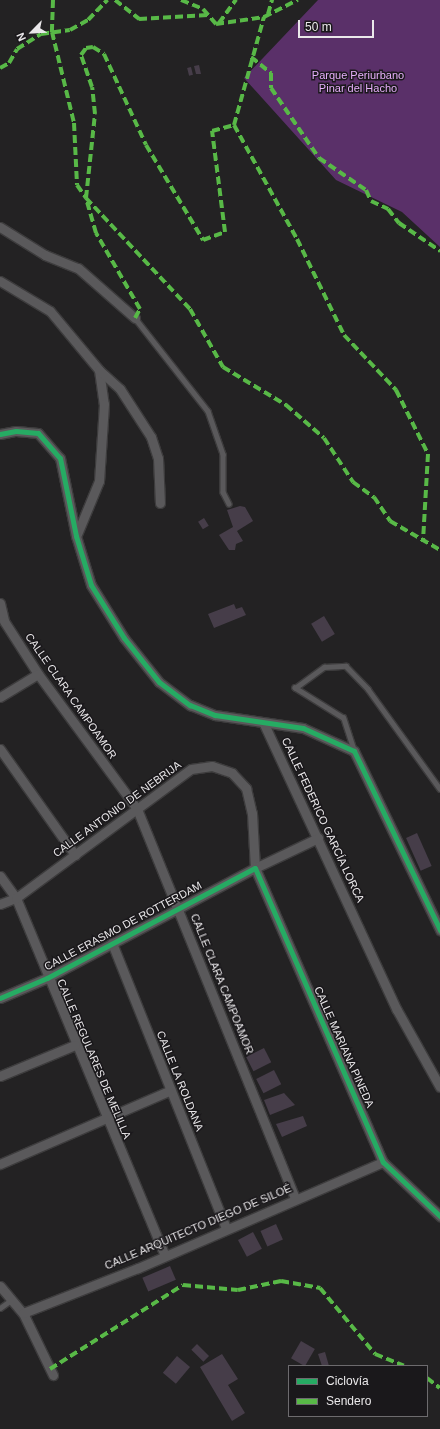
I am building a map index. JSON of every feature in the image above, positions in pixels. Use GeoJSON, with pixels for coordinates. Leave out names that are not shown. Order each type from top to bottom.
{"type":"FeatureCollection","features":[{"type":"Feature","properties":{"kind":"street"},"geometry":{"type":"LineString","coordinates":[[0,227],[45,255],[78,268],[135,318]]}},
{"type":"Feature","properties":{"kind":"street"},"geometry":{"type":"LineString","coordinates":[[0,281],[50,311],[99,370],[120,389],[151,437],[158,458],[160,503]]}},
{"type":"Feature","properties":{"kind":"street"},"geometry":{"type":"LineString","coordinates":[[76,536],[99,481],[104,404],[99,370]]}},
{"type":"Feature","properties":{"kind":"street"},"geometry":{"type":"LineString","coordinates":[[0,434],[16,431],[38,433],[60,458],[76,536],[91,585],[124,638],[159,682],[190,705],[215,715],[264,724],[303,728],[354,750],[440,930]]}},
{"type":"Feature","properties":{"kind":"street","name":"CALLE CLARA CAMPOAMOR"},"geometry":{"type":"LineString","coordinates":[[0,603],[4,621],[38,674],[137,809],[178,907],[295,1199]]}},
{"type":"Feature","properties":{"kind":"street"},"geometry":{"type":"LineString","coordinates":[[0,697],[38,674]]}},
{"type":"Feature","properties":{"kind":"street","name":"CALLE FEDERICO GARCÍA LORCA"},"geometry":{"type":"LineString","coordinates":[[264,724],[397,1010],[440,1087]]}},
{"type":"Feature","properties":{"kind":"street"},"geometry":{"type":"LineString","coordinates":[[0,749],[75,855]]}},
{"type":"Feature","properties":{"kind":"street","name":"CALLE ANTONIO DE NEBRIJA"},"geometry":{"type":"LineString","coordinates":[[0,904],[16,898],[191,769],[212,766],[232,773],[246,788],[252,813],[255,868]]}},
{"type":"Feature","properties":{"kind":"street"},"geometry":{"type":"LineString","coordinates":[[255,868],[318,838]]}},
{"type":"Feature","properties":{"kind":"street","name":"CALLE ERASMO DE ROTTERDAM"},"geometry":{"type":"LineString","coordinates":[[0,998],[47,978],[178,907],[255,868]]}},
{"type":"Feature","properties":{"kind":"street","name":"CALLE MARIANA PINEDA"},"geometry":{"type":"LineString","coordinates":[[255,868],[383,1162],[440,1216]]}},
{"type":"Feature","properties":{"kind":"street","name":"CALLE REGULARES DE MELILLA"},"geometry":{"type":"LineString","coordinates":[[0,876],[16,898],[75,1046],[164,1254]]}},
{"type":"Feature","properties":{"kind":"street","name":"CALLE LA ROLDANA"},"geometry":{"type":"LineString","coordinates":[[112,943],[226,1228]]}},
{"type":"Feature","properties":{"kind":"street"},"geometry":{"type":"LineString","coordinates":[[0,1076],[75,1046]]}},
{"type":"Feature","properties":{"kind":"street"},"geometry":{"type":"LineString","coordinates":[[0,1164],[106,1120],[171,1090]]}},
{"type":"Feature","properties":{"kind":"street","name":"CALLE ARQUITECTO DIEGO DE SILOÉ"},"geometry":{"type":"LineString","coordinates":[[22,1312],[383,1162]]}},
{"type":"Feature","properties":{"kind":"street"},"geometry":{"type":"LineString","coordinates":[[0,1286],[10,1300],[22,1312],[54,1375]]}},
{"type":"Feature","properties":{"kind":"lane"},"geometry":{"type":"LineString","coordinates":[[135,318],[208,411],[223,454],[223,492],[229,504]]}},
{"type":"Feature","properties":{"kind":"lane"},"geometry":{"type":"LineString","coordinates":[[354,750],[343,718],[295,688],[324,667],[346,666],[368,689],[440,789]]}},
{"type":"Feature","properties":{"kind":"lane"},"geometry":{"type":"LineString","coordinates":[[0,1308],[10,1300]]}},
{"type":"Feature","properties":{"kind":"green space","name":"Parque Periurbano Pinar del Hacho"},"geometry":{"type":"Polygon","coordinates":[[[318,0],[440,0],[440,247],[402,212],[336,180],[244,78],[318,0]]]}},
{"type":"Feature","properties":{"kind":"building"},"geometry":{"type":"Polygon","coordinates":[[[199,65],[201,74],[196,74],[194,66],[199,65]]]}},
{"type":"Feature","properties":{"kind":"building"},"geometry":{"type":"Polygon","coordinates":[[[191,67],[193,75],[189,76],[187,68],[191,67]]]}},
{"type":"Feature","properties":{"kind":"building"},"geometry":{"type":"Polygon","coordinates":[[[240,506],[245,507],[253,521],[237,531],[243,541],[236,544],[235,550],[229,550],[219,535],[233,527],[227,510],[240,506]]]}},
{"type":"Feature","properties":{"kind":"building"},"geometry":{"type":"Polygon","coordinates":[[[204,518],[209,526],[203,529],[198,522],[204,518]]]}},
{"type":"Feature","properties":{"kind":"building"},"geometry":{"type":"Polygon","coordinates":[[[234,604],[236,609],[242,607],[246,615],[214,628],[208,614],[234,604]]]}},
{"type":"Feature","properties":{"kind":"building"},"geometry":{"type":"Polygon","coordinates":[[[324,616],[335,634],[322,642],[311,624],[324,616]]]}},
{"type":"Feature","properties":{"kind":"building"},"geometry":{"type":"Polygon","coordinates":[[[417,833],[432,866],[421,871],[406,838],[417,833]]]}},
{"type":"Feature","properties":{"kind":"building"},"geometry":{"type":"Polygon","coordinates":[[[264,1048],[271,1062],[253,1071],[246,1057],[264,1048]]]}},
{"type":"Feature","properties":{"kind":"building"},"geometry":{"type":"Polygon","coordinates":[[[274,1070],[281,1084],[263,1093],[256,1079],[274,1070]]]}},
{"type":"Feature","properties":{"kind":"building"},"geometry":{"type":"Polygon","coordinates":[[[284,1093],[295,1105],[270,1115],[264,1100],[284,1093]]]}},
{"type":"Feature","properties":{"kind":"building"},"geometry":{"type":"Polygon","coordinates":[[[303,1116],[307,1126],[282,1137],[276,1124],[303,1116]]]}},
{"type":"Feature","properties":{"kind":"building"},"geometry":{"type":"Polygon","coordinates":[[[276,1224],[283,1240],[267,1246],[260,1231],[276,1224]]]}},
{"type":"Feature","properties":{"kind":"building"},"geometry":{"type":"Polygon","coordinates":[[[253,1232],[262,1249],[247,1257],[238,1240],[253,1232]]]}},
{"type":"Feature","properties":{"kind":"building"},"geometry":{"type":"Polygon","coordinates":[[[170,1266],[176,1280],[148,1292],[142,1278],[170,1266]]]}},
{"type":"Feature","properties":{"kind":"building"},"geometry":{"type":"Polygon","coordinates":[[[301,1341],[315,1349],[306,1365],[303,1365],[291,1358],[301,1341]]]}},
{"type":"Feature","properties":{"kind":"building"},"geometry":{"type":"Polygon","coordinates":[[[197,1344],[209,1356],[203,1362],[191,1350],[197,1344]]]}},
{"type":"Feature","properties":{"kind":"building"},"geometry":{"type":"Polygon","coordinates":[[[325,1352],[329,1365],[322,1365],[318,1354],[325,1352]]]}},
{"type":"Feature","properties":{"kind":"building"},"geometry":{"type":"Polygon","coordinates":[[[222,1354],[238,1379],[228,1385],[245,1413],[232,1421],[200,1367],[222,1354]]]}},
{"type":"Feature","properties":{"kind":"building"},"geometry":{"type":"Polygon","coordinates":[[[177,1356],[190,1367],[176,1384],[163,1373],[177,1356]]]}},
{"type":"Feature","properties":{"kind":"marked path"},"geometry":{"type":"LineString","coordinates":[[53,0],[52,32],[74,123],[77,185],[86,198],[190,309],[223,367],[286,405],[324,438],[353,482],[374,497],[390,521],[440,550]]}},
{"type":"Feature","properties":{"kind":"marked path"},"geometry":{"type":"LineString","coordinates":[[0,68],[9,63],[17,49],[41,34],[70,30],[88,20],[107,0]]}},
{"type":"Feature","properties":{"kind":"marked path"},"geometry":{"type":"LineString","coordinates":[[115,0],[139,19],[208,15]]}},
{"type":"Feature","properties":{"kind":"marked path"},"geometry":{"type":"LineString","coordinates":[[181,0],[203,9],[216,24],[264,17]]}},
{"type":"Feature","properties":{"kind":"marked path"},"geometry":{"type":"LineString","coordinates":[[219,23],[236,0]]}},
{"type":"Feature","properties":{"kind":"marked path"},"geometry":{"type":"LineString","coordinates":[[268,14],[272,0]]}},
{"type":"Feature","properties":{"kind":"marked path"},"geometry":{"type":"LineString","coordinates":[[135,318],[140,309],[96,233],[86,198],[95,114],[92,87],[81,55],[86,48],[93,47],[104,54],[146,145],[203,240],[225,232],[212,131],[234,125],[264,17],[298,0]]}},
{"type":"Feature","properties":{"kind":"marked path"},"geometry":{"type":"LineString","coordinates":[[251,57],[271,73],[271,88],[319,158],[366,190],[371,201],[388,209],[399,223],[440,251]]}},
{"type":"Feature","properties":{"kind":"marked path"},"geometry":{"type":"LineString","coordinates":[[234,125],[297,239],[344,335],[396,390],[428,454],[423,542]]}},
{"type":"Feature","properties":{"kind":"marked path"},"geometry":{"type":"LineString","coordinates":[[50,1369],[183,1285],[238,1290],[281,1281],[320,1288],[375,1354],[402,1365]]}},
{"type":"Feature","properties":{"kind":"marked path"},"geometry":{"type":"LineString","coordinates":[[428,1379],[440,1388]]}},
{"type":"Feature","properties":{"kind":"cycle path"},"geometry":{"type":"LineString","coordinates":[[0,434],[16,431],[38,433],[60,458],[76,536],[91,585],[124,638],[159,682],[190,705],[215,715],[303,728],[354,751],[440,930]]}},
{"type":"Feature","properties":{"kind":"cycle path"},"geometry":{"type":"LineString","coordinates":[[0,998],[47,978],[255,868],[383,1162],[440,1216]]}}]}
